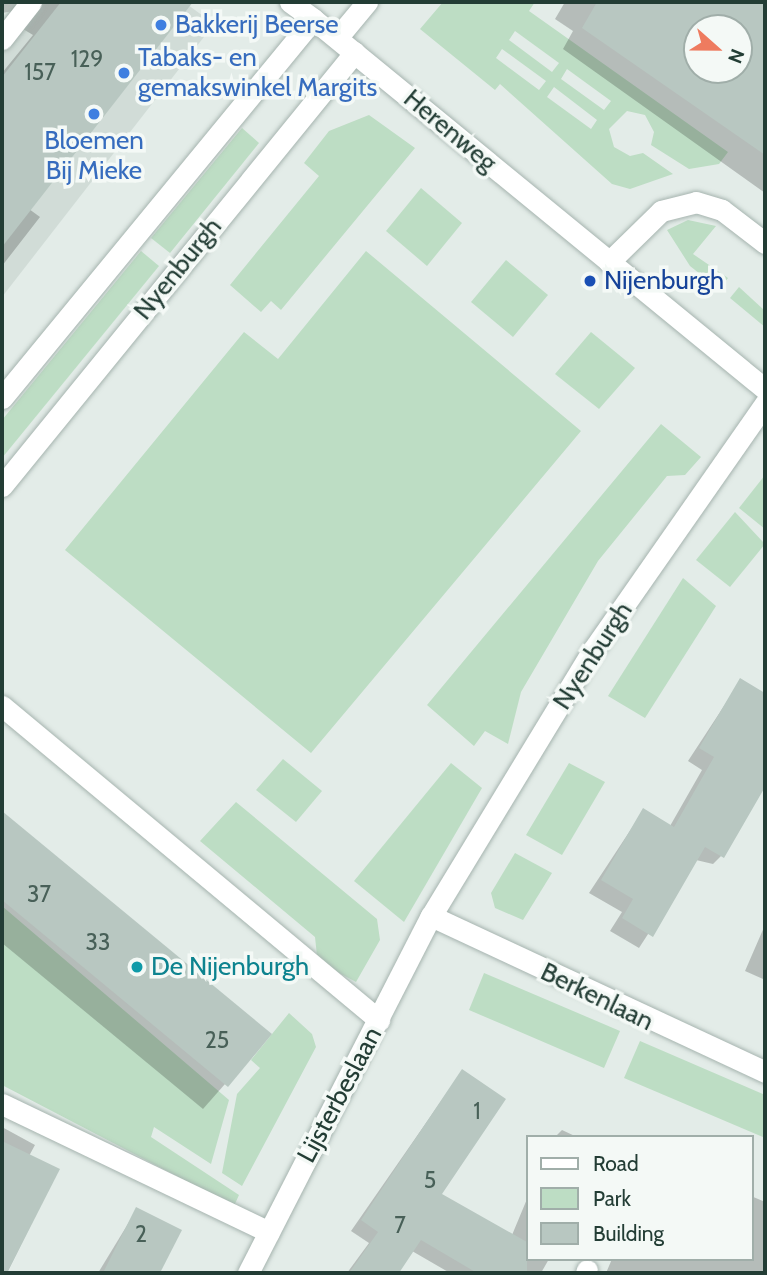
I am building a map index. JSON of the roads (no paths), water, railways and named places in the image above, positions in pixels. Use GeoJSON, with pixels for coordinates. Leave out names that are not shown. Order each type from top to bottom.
{"type":"FeatureCollection","features":[{"type":"Feature","properties":{"kind":"street"},"geometry":{"type":"LineString","coordinates":[[2,39],[31,2]]}},
{"type":"Feature","properties":{"kind":"street","name":"Herenweg"},"geometry":{"type":"LineString","coordinates":[[290,2],[355,52],[765,388]]}},
{"type":"Feature","properties":{"kind":"street"},"geometry":{"type":"LineString","coordinates":[[337,38],[367,2]]}},
{"type":"Feature","properties":{"kind":"street","name":"Nyenburgh"},"geometry":{"type":"LineString","coordinates":[[2,398],[313,19]]}},
{"type":"Feature","properties":{"kind":"street","name":"Nyenburgh"},"geometry":{"type":"LineString","coordinates":[[2,486],[355,52]]}},
{"type":"Feature","properties":{"kind":"street"},"geometry":{"type":"LineString","coordinates":[[609,262],[661,211],[696,202],[722,210],[765,243]]}},
{"type":"Feature","properties":{"kind":"street","name":"Nyenburgh"},"geometry":{"type":"LineString","coordinates":[[432,916],[593,650],[765,403]]}},
{"type":"Feature","properties":{"kind":"street"},"geometry":{"type":"LineString","coordinates":[[2,706],[379,1020]]}},
{"type":"Feature","properties":{"kind":"street","name":"Lijsterbeslaan"},"geometry":{"type":"LineString","coordinates":[[248,1273],[432,916]]}},
{"type":"Feature","properties":{"kind":"street","name":"Berkenlaan"},"geometry":{"type":"LineString","coordinates":[[432,916],[765,1072]]}},
{"type":"Feature","properties":{"kind":"street"},"geometry":{"type":"LineString","coordinates":[[2,1104],[269,1231]]}},
{"type":"Feature","properties":{"kind":"place","name":"Bakkerij Beerse"},"geometry":{"type":"Point","coordinates":[161,25]}},
{"type":"Feature","properties":{"kind":"place","name":"Tabaks- en gemakswinkel Margits"},"geometry":{"type":"Point","coordinates":[124,73]}},
{"type":"Feature","properties":{"kind":"place","name":"Bloemen Bij Mieke"},"geometry":{"type":"Point","coordinates":[94,114]}},
{"type":"Feature","properties":{"kind":"place","name":"Nijenburgh"},"geometry":{"type":"Point","coordinates":[590,281]}},
{"type":"Feature","properties":{"kind":"place","name":"De Nijenburgh"},"geometry":{"type":"Point","coordinates":[137,967]}}]}
